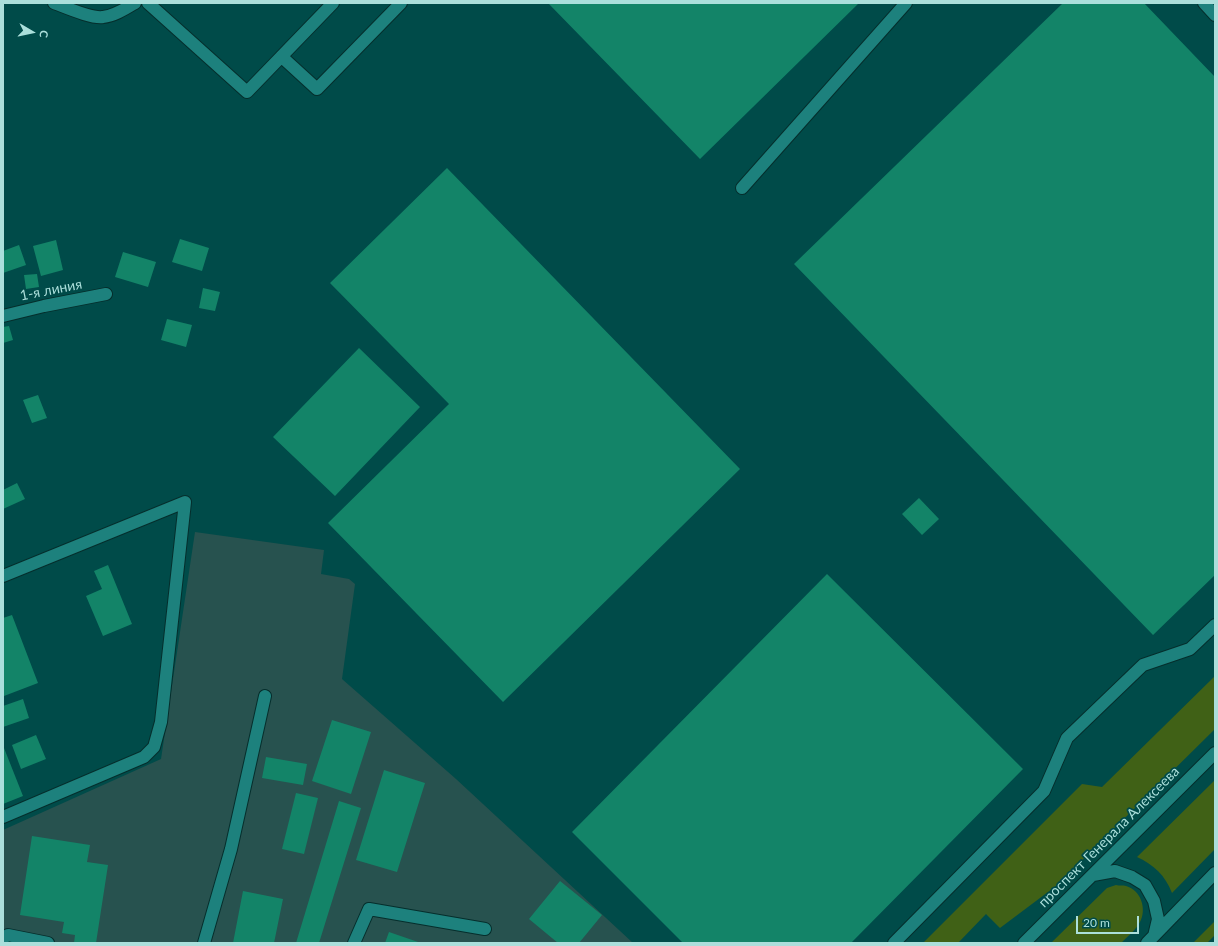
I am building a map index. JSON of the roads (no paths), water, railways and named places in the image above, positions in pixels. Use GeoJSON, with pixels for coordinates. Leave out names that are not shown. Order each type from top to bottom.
{"type":"FeatureCollection","features":[{"type":"Feature","properties":{"kind":"street"},"geometry":{"type":"LineString","coordinates":[[54,3],[102,18],[119,12],[135,3]]}},
{"type":"Feature","properties":{"kind":"street"},"geometry":{"type":"LineString","coordinates":[[148,3],[247,92],[333,3]]}},
{"type":"Feature","properties":{"kind":"street"},"geometry":{"type":"LineString","coordinates":[[282,57],[317,89],[401,3]]}},
{"type":"Feature","properties":{"kind":"street"},"geometry":{"type":"LineString","coordinates":[[742,188],[906,3]]}},
{"type":"Feature","properties":{"kind":"street"},"geometry":{"type":"LineString","coordinates":[[1204,3],[1215,14]]}},
{"type":"Feature","properties":{"kind":"street","name":"1-я линия"},"geometry":{"type":"LineString","coordinates":[[3,316],[44,306],[106,294]]}},
{"type":"Feature","properties":{"kind":"street"},"geometry":{"type":"LineString","coordinates":[[3,576],[185,502],[161,722],[154,747],[144,757],[3,817]]}},
{"type":"Feature","properties":{"kind":"street"},"geometry":{"type":"LineString","coordinates":[[894,943],[1044,791],[1067,738],[1143,665],[1190,650],[1215,625]]}},
{"type":"Feature","properties":{"kind":"street"},"geometry":{"type":"LineString","coordinates":[[204,943],[231,849],[265,696]]}},
{"type":"Feature","properties":{"kind":"street","name":"проспект Генерала Алексеева"},"geometry":{"type":"LineString","coordinates":[[1024,943],[1215,753]]}},
{"type":"Feature","properties":{"kind":"street"},"geometry":{"type":"LineString","coordinates":[[1094,875],[1115,871],[1132,877],[1145,886],[1154,901],[1158,919],[1150,939]]}},
{"type":"Feature","properties":{"kind":"street"},"geometry":{"type":"LineString","coordinates":[[1150,939],[1215,874]]}},
{"type":"Feature","properties":{"kind":"street"},"geometry":{"type":"LineString","coordinates":[[354,943],[369,909],[485,929]]}},
{"type":"Feature","properties":{"kind":"street"},"geometry":{"type":"LineString","coordinates":[[3,938],[8,935],[48,943]]}}]}
